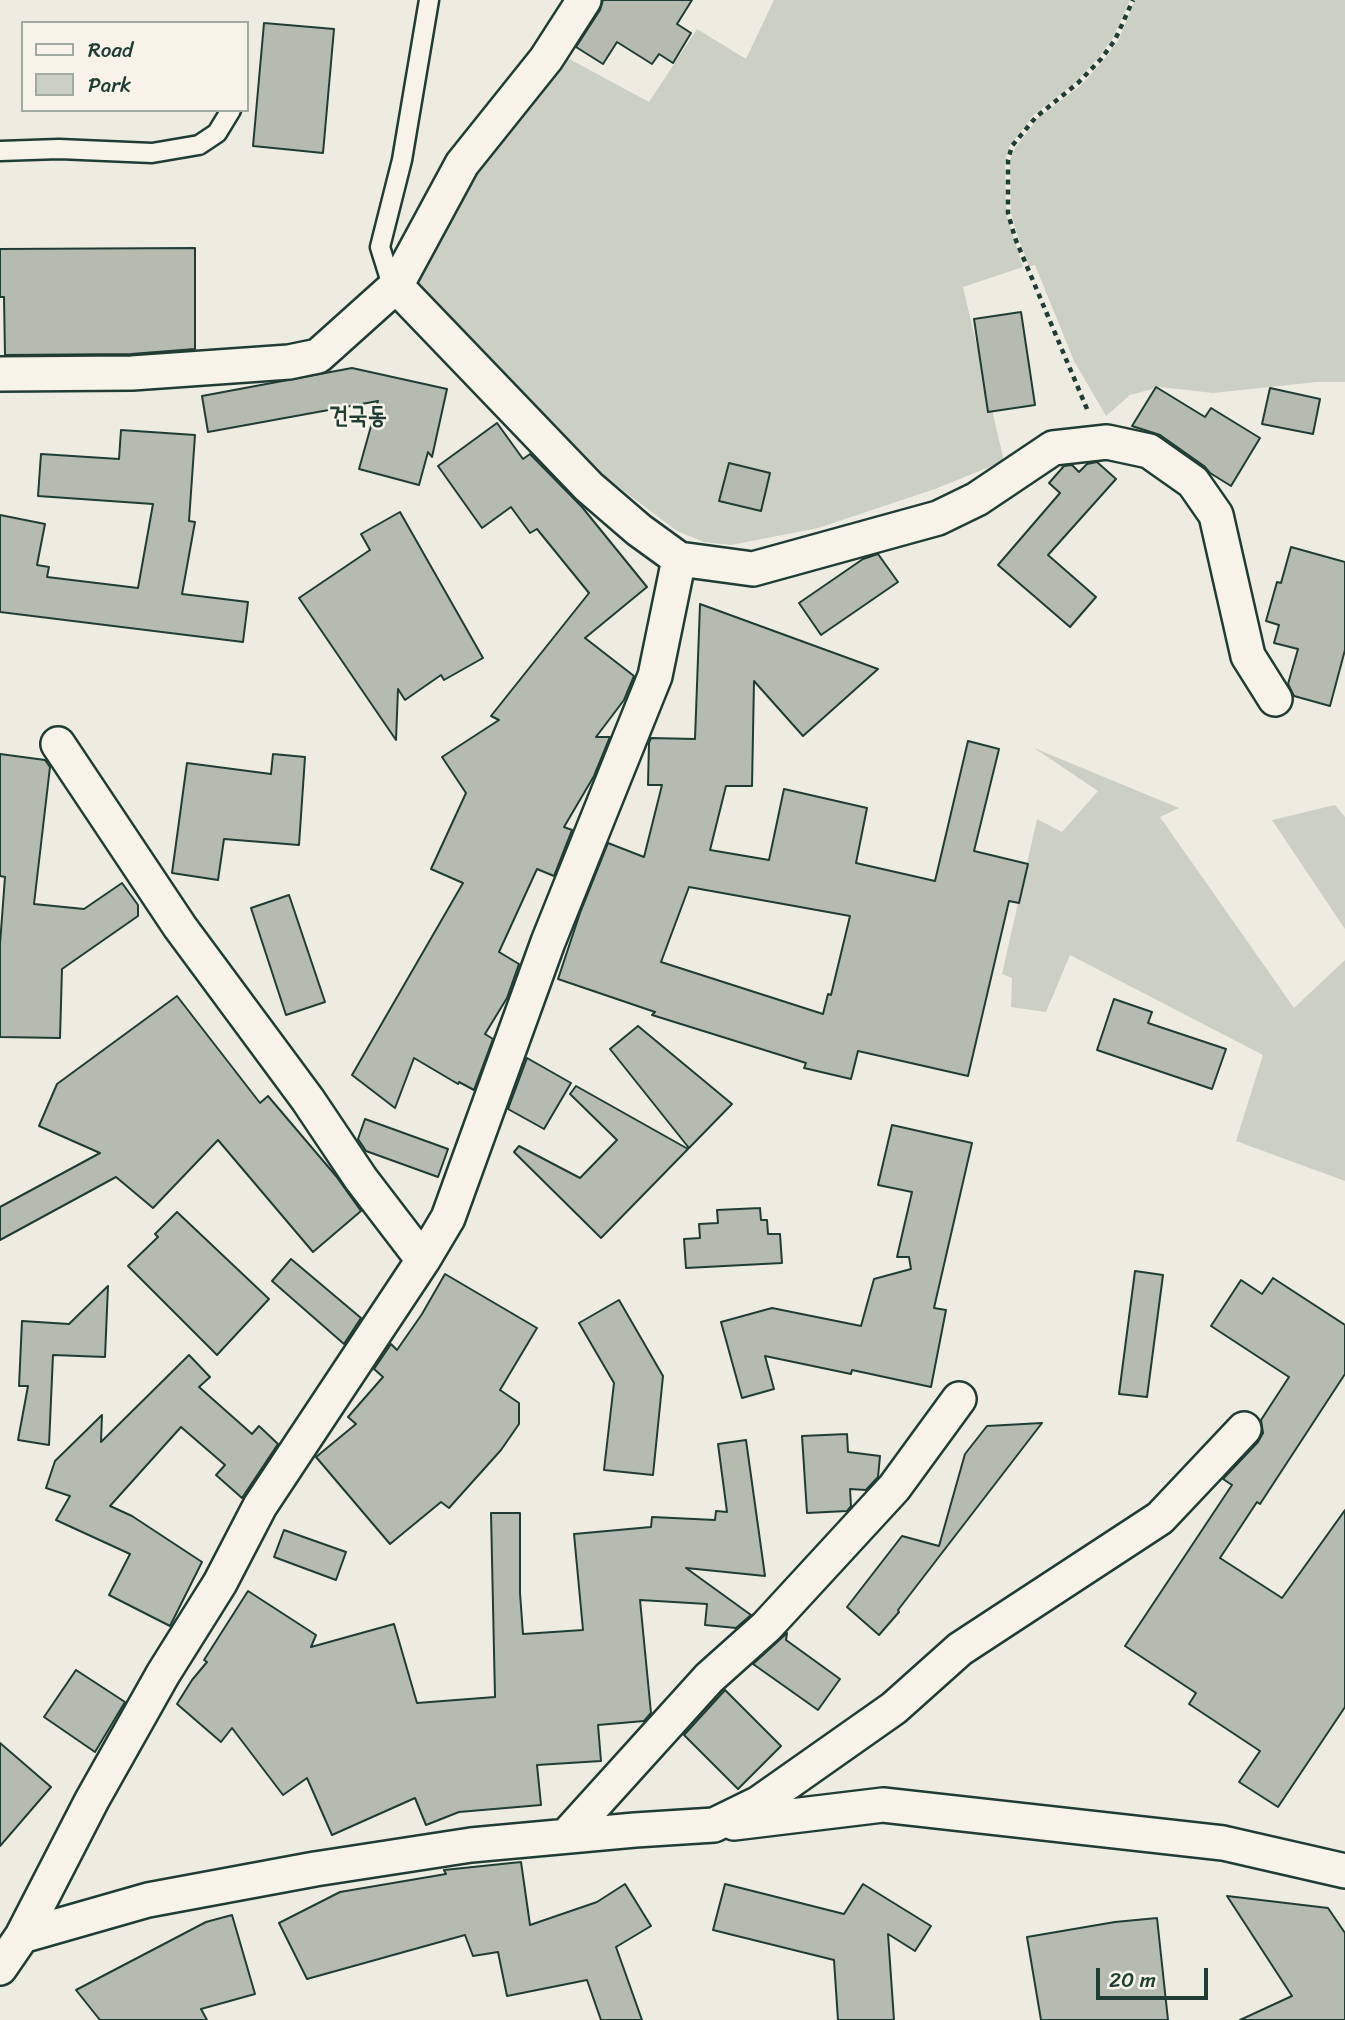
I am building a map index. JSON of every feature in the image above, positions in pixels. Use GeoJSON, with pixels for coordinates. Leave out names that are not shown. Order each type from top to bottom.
{"type":"FeatureCollection","features":[{"type":"Feature","properties":{"kind":"street"},"geometry":{"type":"LineString","coordinates":[[0,374],[132,373],[299,360],[318,356],[396,286],[462,164],[546,60],[584,0]]}},
{"type":"Feature","properties":{"kind":"street"},"geometry":{"type":"LineString","coordinates":[[396,286],[589,487],[678,559],[753,569],[938,518],[977,499],[1053,448],[1107,442],[1149,451],[1193,482],[1216,515],[1248,656],[1275,699]]}},
{"type":"Feature","properties":{"kind":"street"},"geometry":{"type":"LineString","coordinates":[[0,1968],[22,1936],[92,1800],[163,1674],[220,1583],[260,1506],[423,1260],[448,1217],[548,942],[655,676],[678,559]]}},
{"type":"Feature","properties":{"kind":"street"},"geometry":{"type":"LineString","coordinates":[[58,744],[180,928],[308,1100],[361,1179],[423,1260]]}},
{"type":"Feature","properties":{"kind":"street"},"geometry":{"type":"LineString","coordinates":[[566,1836],[709,1678],[766,1627],[894,1488],[959,1399]]}},
{"type":"Feature","properties":{"kind":"street"},"geometry":{"type":"LineString","coordinates":[[714,1825],[759,1803],[894,1708],[960,1649],[1160,1518],[1244,1429]]}},
{"type":"Feature","properties":{"kind":"street"},"geometry":{"type":"LineString","coordinates":[[22,1936],[148,1900],[471,1845],[714,1825],[883,1805],[1223,1843],[1345,1871]]}},
{"type":"Feature","properties":{"kind":"lane"},"geometry":{"type":"LineString","coordinates":[[396,286],[390,279],[380,247],[402,160],[429,0]]}},
{"type":"Feature","properties":{"kind":"lane"},"geometry":{"type":"LineString","coordinates":[[0,151],[59,149],[152,153],[188,147],[199,145],[217,133],[230,112]]}},
{"type":"Feature","properties":{"kind":"path"},"geometry":{"type":"LineString","coordinates":[[1107,442],[1088,411],[1022,258],[1008,213],[1007,171],[1012,146],[1036,117],[1078,83],[1101,59],[1115,40],[1133,0]]}},
{"type":"Feature","properties":{"kind":"green space"},"geometry":{"type":"Polygon","coordinates":[[[774,0],[1130,0],[1113,38],[1099,57],[1076,82],[1034,115],[1010,145],[1005,160],[1006,214],[1023,267],[963,287],[1004,461],[935,489],[818,528],[731,545],[704,542],[677,531],[592,467],[408,279],[472,164],[562,55],[649,102],[697,29],[746,59],[774,0]]]}},
{"type":"Feature","properties":{"kind":"green space"},"geometry":{"type":"Polygon","coordinates":[[[1135,0],[1345,0],[1345,382],[1317,382],[1213,393],[1160,387],[1130,395],[1106,416],[1074,361],[1035,265],[1029,266],[1018,237],[1011,213],[1010,160],[1015,148],[1038,118],[1080,86],[1103,61],[1118,41],[1135,0]]]}},
{"type":"Feature","properties":{"kind":"green space"},"geometry":{"type":"Polygon","coordinates":[[[1034,748],[1179,808],[1160,817],[1294,1008],[1345,960],[1345,1181],[1236,1141],[1263,1055],[1070,955],[1046,1012],[1011,1007],[1012,978],[1002,974],[1037,819],[1062,832],[1098,791],[1034,748]]]}},
{"type":"Feature","properties":{"kind":"green space"},"geometry":{"type":"Polygon","coordinates":[[[1335,805],[1345,817],[1345,929],[1272,820],[1335,805]]]}},
{"type":"Feature","properties":{"kind":"building"},"geometry":{"type":"Polygon","coordinates":[[[603,0],[692,0],[677,24],[691,33],[673,63],[659,54],[652,64],[617,42],[603,64],[576,47],[600,10],[603,0]]]}},
{"type":"Feature","properties":{"kind":"building"},"geometry":{"type":"Polygon","coordinates":[[[264,23],[334,29],[323,153],[253,146],[264,23]]]}},
{"type":"Feature","properties":{"kind":"building"},"geometry":{"type":"Polygon","coordinates":[[[195,248],[195,349],[131,354],[5,355],[4,297],[0,297],[0,249],[195,248]]]}},
{"type":"Feature","properties":{"kind":"building"},"geometry":{"type":"Polygon","coordinates":[[[1021,312],[1035,405],[988,412],[974,319],[1021,312]]]}},
{"type":"Feature","properties":{"kind":"building"},"geometry":{"type":"Polygon","coordinates":[[[352,368],[447,389],[432,457],[428,452],[419,485],[359,469],[378,401],[208,432],[202,396],[352,368]]]}},
{"type":"Feature","properties":{"kind":"building"},"geometry":{"type":"Polygon","coordinates":[[[1156,387],[1205,417],[1211,408],[1260,438],[1231,486],[1160,435],[1132,426],[1156,387]]]}},
{"type":"Feature","properties":{"kind":"building"},"geometry":{"type":"Polygon","coordinates":[[[1270,388],[1320,399],[1313,434],[1262,424],[1270,388]]]}},
{"type":"Feature","properties":{"kind":"building"},"geometry":{"type":"Polygon","coordinates":[[[497,423],[523,459],[530,454],[582,507],[647,587],[585,638],[634,676],[624,700],[596,737],[610,737],[594,776],[564,827],[572,830],[554,876],[537,869],[499,952],[519,964],[507,998],[485,1034],[493,1039],[474,1090],[459,1082],[458,1084],[414,1058],[395,1108],[352,1075],[463,883],[431,869],[466,793],[442,757],[499,720],[491,716],[589,593],[537,529],[530,533],[511,507],[482,528],[438,466],[497,423]]]}},
{"type":"Feature","properties":{"kind":"building"},"geometry":{"type":"Polygon","coordinates":[[[121,430],[195,435],[189,521],[195,522],[182,594],[248,602],[243,642],[0,612],[0,515],[45,524],[37,565],[49,567],[47,577],[138,588],[153,504],[38,496],[41,454],[119,459],[121,430]]]}},
{"type":"Feature","properties":{"kind":"building"},"geometry":{"type":"Polygon","coordinates":[[[1097,462],[1116,479],[1048,555],[1096,597],[1070,627],[998,565],[1060,493],[1049,483],[1064,466],[1072,465],[1079,472],[1087,464],[1097,462]]]}},
{"type":"Feature","properties":{"kind":"building"},"geometry":{"type":"Polygon","coordinates":[[[729,463],[770,473],[761,511],[719,501],[729,463]]]}},
{"type":"Feature","properties":{"kind":"building"},"geometry":{"type":"Polygon","coordinates":[[[400,512],[483,658],[444,680],[441,675],[405,700],[398,689],[396,740],[299,598],[370,550],[361,534],[400,512]]]}},
{"type":"Feature","properties":{"kind":"building"},"geometry":{"type":"Polygon","coordinates":[[[1291,547],[1345,562],[1345,650],[1330,706],[1294,696],[1288,684],[1298,649],[1274,643],[1279,625],[1266,621],[1291,547]]]}},
{"type":"Feature","properties":{"kind":"building"},"geometry":{"type":"Polygon","coordinates":[[[878,554],[898,582],[821,635],[799,603],[863,559],[878,554]]]}},
{"type":"Feature","properties":{"kind":"building"},"geometry":{"type":"Polygon","coordinates":[[[700,604],[878,669],[803,736],[754,681],[752,786],[726,786],[710,850],[769,860],[784,789],[867,808],[856,863],[935,881],[968,741],[999,749],[974,851],[1028,864],[1019,903],[1009,901],[968,1076],[858,1051],[851,1079],[804,1068],[806,1063],[652,1015],[655,1012],[558,979],[580,913],[608,843],[644,857],[662,785],[648,785],[651,738],[695,739],[700,604]],[[689,887],[661,962],[823,1014],[828,994],[831,995],[850,916],[689,887]]]}},
{"type":"Feature","properties":{"kind":"building"},"geometry":{"type":"Polygon","coordinates":[[[0,754],[45,760],[50,767],[34,904],[84,909],[122,883],[138,905],[138,916],[62,969],[60,1038],[0,1037],[0,944],[5,877],[0,876],[0,754]]]}},
{"type":"Feature","properties":{"kind":"building"},"geometry":{"type":"Polygon","coordinates":[[[273,754],[305,757],[299,845],[224,839],[218,880],[172,873],[187,763],[271,774],[273,754]]]}},
{"type":"Feature","properties":{"kind":"building"},"geometry":{"type":"Polygon","coordinates":[[[289,895],[325,1002],[286,1015],[251,908],[289,895]]]}},
{"type":"Feature","properties":{"kind":"building"},"geometry":{"type":"Polygon","coordinates":[[[177,996],[260,1103],[268,1096],[336,1176],[361,1211],[313,1252],[218,1140],[153,1208],[116,1177],[0,1240],[0,1207],[100,1153],[39,1126],[57,1084],[177,996]]]}},
{"type":"Feature","properties":{"kind":"building"},"geometry":{"type":"Polygon","coordinates":[[[1114,999],[1152,1012],[1148,1023],[1226,1049],[1212,1089],[1097,1050],[1114,999]]]}},
{"type":"Feature","properties":{"kind":"building"},"geometry":{"type":"Polygon","coordinates":[[[638,1026],[732,1104],[689,1148],[610,1049],[638,1026]]]}},
{"type":"Feature","properties":{"kind":"building"},"geometry":{"type":"Polygon","coordinates":[[[527,1058],[571,1083],[544,1129],[508,1109],[527,1058]]]}},
{"type":"Feature","properties":{"kind":"building"},"geometry":{"type":"Polygon","coordinates":[[[576,1086],[688,1149],[601,1238],[514,1152],[519,1146],[580,1178],[617,1140],[570,1094],[576,1086]]]}},
{"type":"Feature","properties":{"kind":"building"},"geometry":{"type":"Polygon","coordinates":[[[365,1119],[448,1149],[438,1177],[366,1151],[358,1139],[365,1119]]]}},
{"type":"Feature","properties":{"kind":"building"},"geometry":{"type":"Polygon","coordinates":[[[892,1125],[972,1143],[934,1308],[946,1310],[931,1387],[852,1370],[851,1374],[765,1356],[774,1389],[742,1398],[721,1322],[772,1308],[861,1326],[874,1279],[911,1269],[909,1257],[897,1257],[912,1192],[878,1185],[892,1125]]]}},
{"type":"Feature","properties":{"kind":"building"},"geometry":{"type":"Polygon","coordinates":[[[760,1208],[761,1220],[767,1220],[768,1234],[780,1234],[782,1263],[686,1268],[684,1239],[700,1238],[699,1224],[718,1223],[717,1210],[760,1208]]]}},
{"type":"Feature","properties":{"kind":"building"},"geometry":{"type":"Polygon","coordinates":[[[177,1212],[269,1299],[217,1355],[128,1266],[158,1237],[155,1234],[177,1212]]]}},
{"type":"Feature","properties":{"kind":"building"},"geometry":{"type":"Polygon","coordinates":[[[291,1259],[361,1318],[344,1344],[272,1281],[291,1259]]]}},
{"type":"Feature","properties":{"kind":"building"},"geometry":{"type":"Polygon","coordinates":[[[1135,1271],[1163,1275],[1147,1397],[1119,1394],[1135,1271]]]}},
{"type":"Feature","properties":{"kind":"building"},"geometry":{"type":"Polygon","coordinates":[[[445,1274],[537,1328],[500,1390],[519,1403],[519,1424],[501,1450],[449,1508],[441,1502],[390,1544],[316,1457],[356,1424],[348,1417],[383,1377],[374,1369],[391,1344],[397,1350],[445,1274]]]}},
{"type":"Feature","properties":{"kind":"building"},"geometry":{"type":"Polygon","coordinates":[[[1273,1278],[1345,1325],[1345,1374],[1260,1504],[1257,1502],[1220,1558],[1282,1598],[1345,1510],[1345,1707],[1278,1807],[1239,1782],[1260,1751],[1189,1704],[1196,1693],[1125,1646],[1232,1485],[1223,1479],[1258,1442],[1263,1433],[1261,1420],[1289,1377],[1211,1326],[1241,1280],[1262,1294],[1273,1278]]]}},
{"type":"Feature","properties":{"kind":"building"},"geometry":{"type":"Polygon","coordinates":[[[108,1286],[105,1357],[53,1355],[49,1445],[18,1440],[28,1386],[19,1386],[22,1321],[69,1324],[108,1286]]]}},
{"type":"Feature","properties":{"kind":"building"},"geometry":{"type":"Polygon","coordinates":[[[619,1300],[663,1376],[653,1475],[604,1470],[614,1383],[579,1323],[619,1300]]]}},
{"type":"Feature","properties":{"kind":"building"},"geometry":{"type":"Polygon","coordinates":[[[189,1355],[210,1377],[199,1387],[252,1434],[259,1426],[278,1444],[242,1498],[216,1475],[225,1465],[181,1427],[110,1506],[132,1516],[202,1562],[170,1626],[109,1595],[130,1554],[56,1520],[70,1496],[46,1488],[55,1461],[102,1415],[101,1442],[189,1355]]]}},
{"type":"Feature","properties":{"kind":"building"},"geometry":{"type":"Polygon","coordinates":[[[1042,1423],[879,1635],[847,1607],[902,1536],[939,1546],[965,1454],[987,1426],[1042,1423]]]}},
{"type":"Feature","properties":{"kind":"building"},"geometry":{"type":"Polygon","coordinates":[[[847,1434],[848,1452],[880,1456],[878,1477],[866,1490],[850,1489],[851,1506],[847,1511],[807,1513],[802,1436],[847,1434]]]}},
{"type":"Feature","properties":{"kind":"building"},"geometry":{"type":"Polygon","coordinates":[[[746,1440],[765,1576],[686,1568],[751,1615],[736,1628],[705,1625],[707,1604],[640,1600],[651,1713],[644,1721],[598,1725],[601,1761],[537,1765],[541,1805],[459,1812],[426,1825],[415,1798],[332,1835],[307,1778],[283,1795],[232,1728],[221,1742],[177,1704],[207,1662],[204,1660],[248,1591],[316,1635],[311,1647],[394,1624],[417,1703],[495,1697],[491,1513],[520,1513],[523,1634],[583,1630],[574,1534],[651,1527],[652,1517],[715,1520],[716,1511],[727,1512],[718,1444],[746,1440]]]}},
{"type":"Feature","properties":{"kind":"building"},"geometry":{"type":"Polygon","coordinates":[[[284,1530],[346,1552],[336,1580],[274,1557],[284,1530]]]}},
{"type":"Feature","properties":{"kind":"building"},"geometry":{"type":"Polygon","coordinates":[[[787,1633],[786,1640],[840,1679],[818,1710],[753,1664],[787,1633]]]}},
{"type":"Feature","properties":{"kind":"building"},"geometry":{"type":"Polygon","coordinates":[[[76,1670],[125,1702],[95,1752],[44,1717],[76,1670]]]}},
{"type":"Feature","properties":{"kind":"building"},"geometry":{"type":"Polygon","coordinates":[[[725,1690],[781,1746],[738,1789],[684,1735],[725,1690]]]}},
{"type":"Feature","properties":{"kind":"building"},"geometry":{"type":"Polygon","coordinates":[[[0,1743],[51,1787],[0,1846],[0,1743]]]}},
{"type":"Feature","properties":{"kind":"building"},"geometry":{"type":"Polygon","coordinates":[[[521,1862],[530,1925],[597,1902],[625,1884],[651,1926],[616,1947],[642,2020],[601,2020],[587,1980],[507,1996],[498,1952],[473,1956],[465,1935],[307,1979],[279,1923],[340,1892],[446,1874],[444,1870],[521,1862]]]}},
{"type":"Feature","properties":{"kind":"building"},"geometry":{"type":"Polygon","coordinates":[[[725,1884],[844,1914],[863,1884],[931,1926],[915,1951],[888,1934],[894,2020],[838,2020],[834,1960],[713,1930],[725,1884]]]}},
{"type":"Feature","properties":{"kind":"building"},"geometry":{"type":"Polygon","coordinates":[[[1227,1896],[1328,1908],[1345,1933],[1345,2020],[1240,2020],[1292,1996],[1227,1896]]]}},
{"type":"Feature","properties":{"kind":"building"},"geometry":{"type":"Polygon","coordinates":[[[232,1915],[255,1994],[201,2009],[207,2020],[100,2020],[76,1990],[206,1922],[232,1915]]]}},
{"type":"Feature","properties":{"kind":"building"},"geometry":{"type":"Polygon","coordinates":[[[1157,1918],[1168,2020],[1041,2020],[1027,1937],[1115,1922],[1157,1918]]]}},
{"type":"Feature","properties":{"kind":"district","name":"건국동"},"geometry":{"type":"Point","coordinates":[358,417]}}]}
